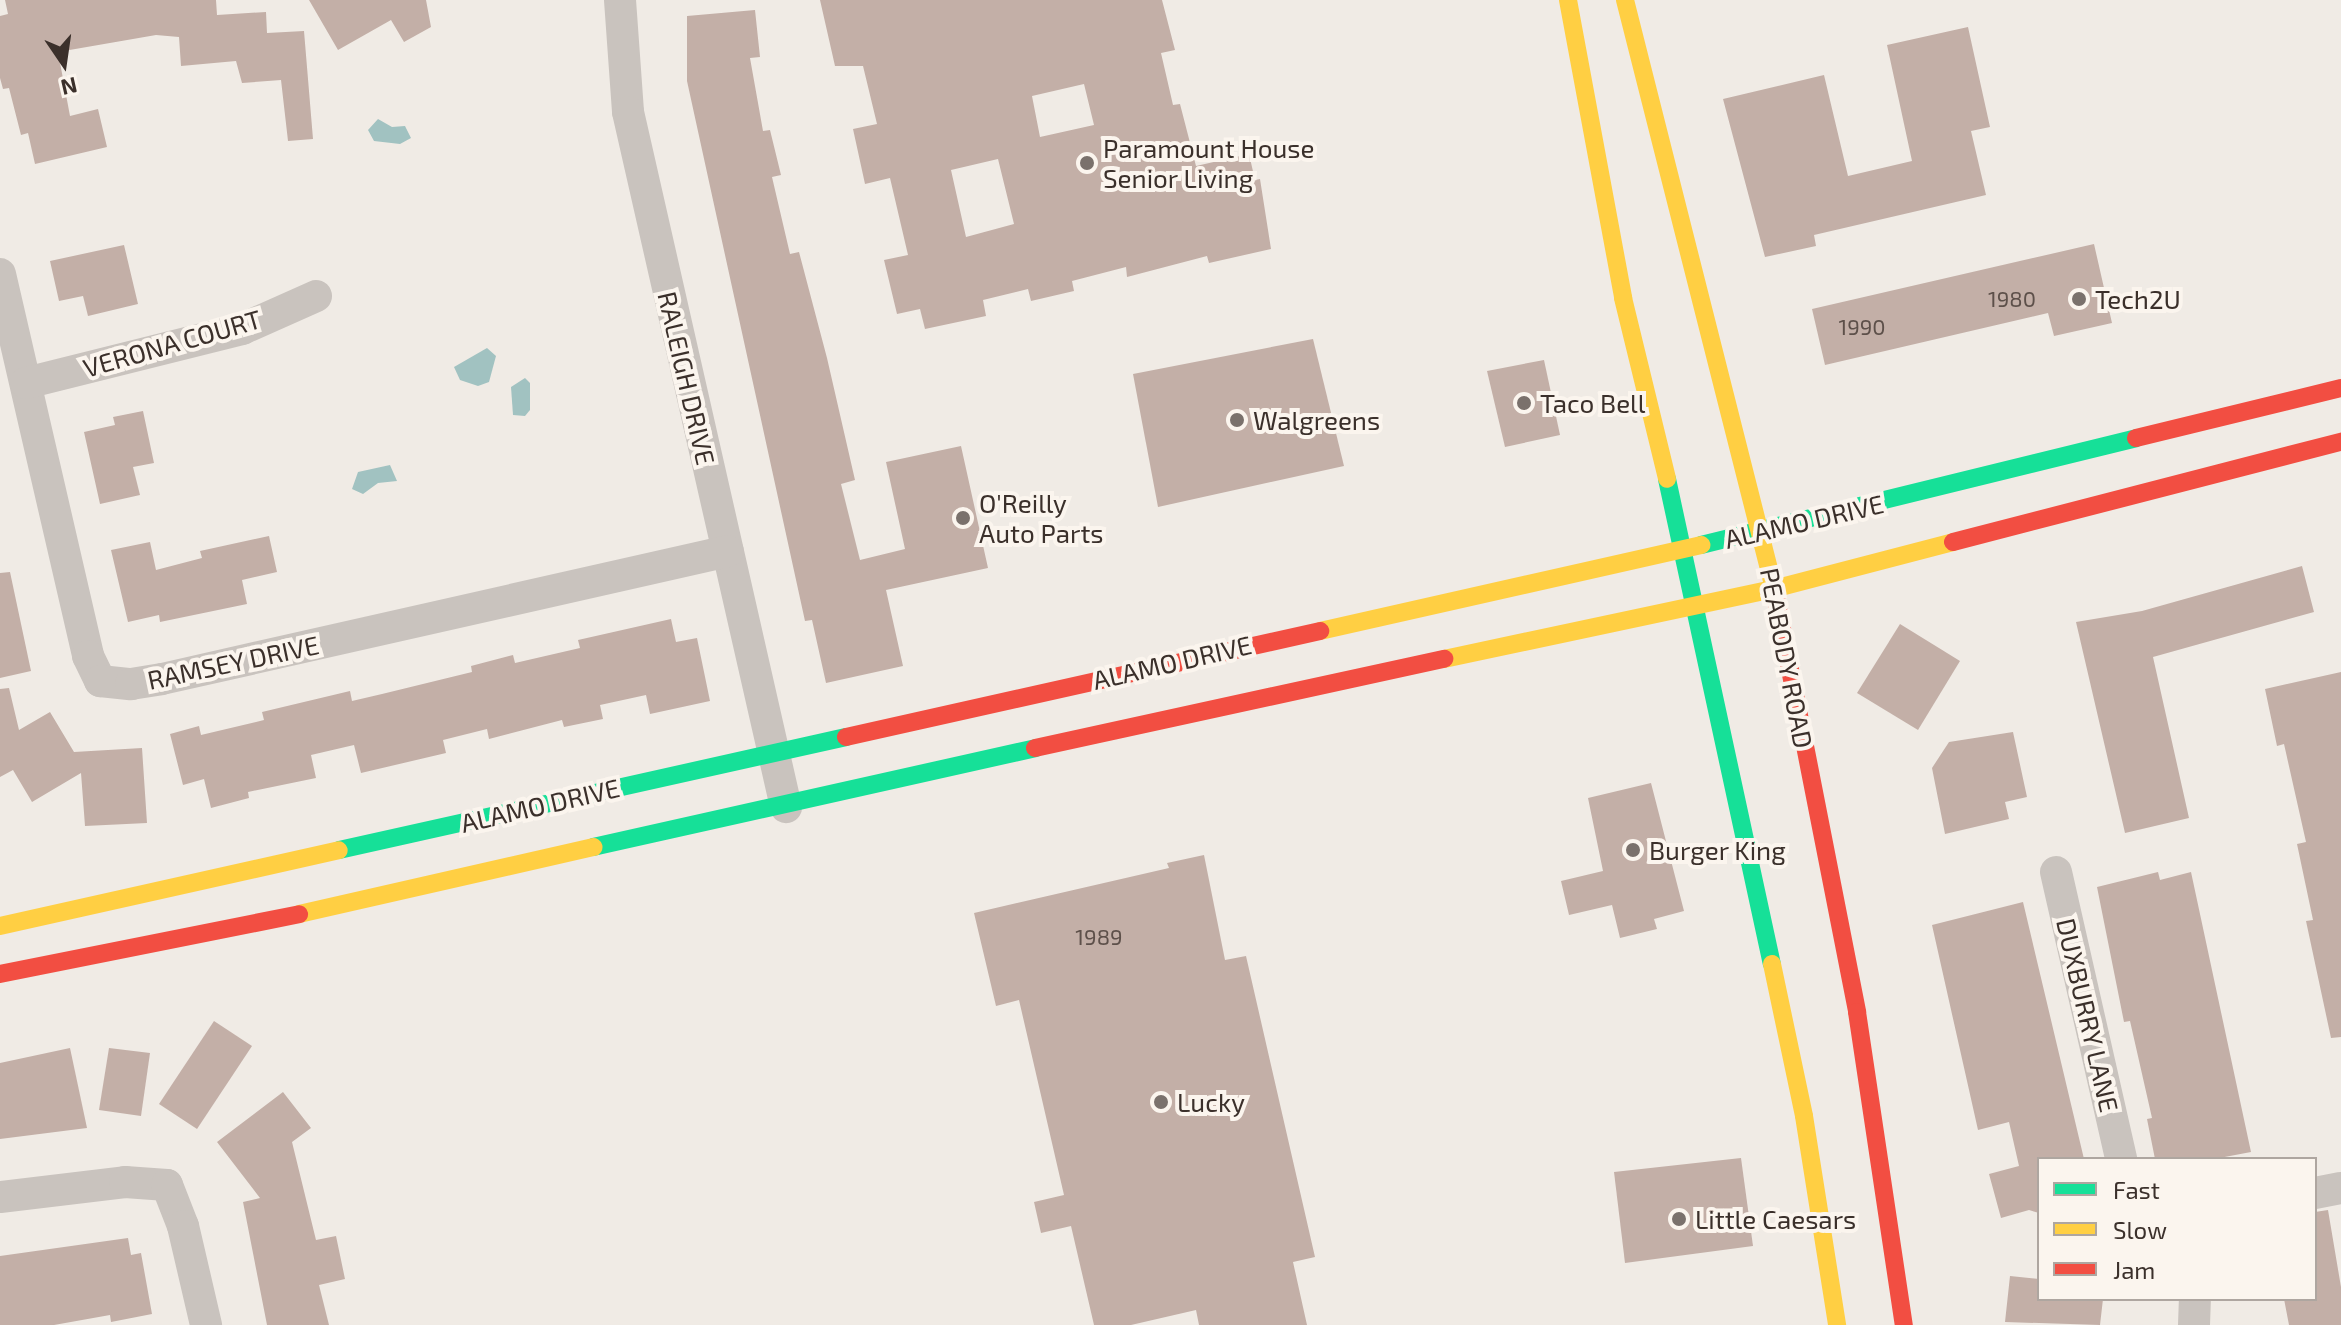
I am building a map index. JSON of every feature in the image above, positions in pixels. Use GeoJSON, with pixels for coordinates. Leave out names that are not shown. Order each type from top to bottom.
{"type":"FeatureCollection","features":[{"type":"Feature","properties":{"kind":"main road"},"geometry":{"type":"LineString","coordinates":[[1568,0],[1623,298],[1684,549],[1804,1116],[1837,1325]]}},
{"type":"Feature","properties":{"kind":"main road","name":"PEABODY ROAD"},"geometry":{"type":"LineString","coordinates":[[1625,0],[1638,37],[1763,531],[1857,1012],[1904,1325]]}},
{"type":"Feature","properties":{"kind":"main road"},"geometry":{"type":"LineString","coordinates":[[1637,0],[1638,37]]}},
{"type":"Feature","properties":{"kind":"main road","name":"ALAMO DRIVE"},"geometry":{"type":"LineString","coordinates":[[0,926],[1763,531],[2341,388]]}},
{"type":"Feature","properties":{"kind":"main road","name":"ALAMO DRIVE"},"geometry":{"type":"LineString","coordinates":[[0,974],[786,807],[1220,706],[1773,589],[2341,442]]}},
{"type":"Feature","properties":{"kind":"street","name":"RALEIGH DRIVE"},"geometry":{"type":"LineString","coordinates":[[620,0],[628,112],[786,807]]}},
{"type":"Feature","properties":{"kind":"street","name":"RAMSEY DRIVE"},"geometry":{"type":"LineString","coordinates":[[0,274],[86,646],[100,681],[131,684],[162,679],[728,551]]}},
{"type":"Feature","properties":{"kind":"street","name":"VERONA COURT"},"geometry":{"type":"LineString","coordinates":[[26,383],[242,329],[316,296]]}},
{"type":"Feature","properties":{"kind":"street","name":"DUXBURRY LANE"},"geometry":{"type":"LineString","coordinates":[[2056,872],[2121,1157]]}},
{"type":"Feature","properties":{"kind":"street"},"geometry":{"type":"LineString","coordinates":[[0,1197],[125,1182],[167,1185],[183,1226],[206,1325]]}},
{"type":"Feature","properties":{"kind":"street"},"geometry":{"type":"LineString","coordinates":[[2317,1193],[2341,1188]]}},
{"type":"Feature","properties":{"kind":"street"},"geometry":{"type":"LineString","coordinates":[[2194,1325],[2195,1301]]}},
{"type":"Feature","properties":{"kind":"water"},"geometry":{"type":"Polygon","coordinates":[[[378,119],[392,127],[405,126],[411,138],[400,144],[374,141],[368,130],[378,119]]]}},
{"type":"Feature","properties":{"kind":"water"},"geometry":{"type":"Polygon","coordinates":[[[487,348],[496,356],[489,382],[478,386],[460,380],[454,367],[487,348]]]}},
{"type":"Feature","properties":{"kind":"water"},"geometry":{"type":"Polygon","coordinates":[[[525,378],[530,383],[530,410],[525,416],[513,415],[511,387],[525,378]]]}},
{"type":"Feature","properties":{"kind":"water"},"geometry":{"type":"Polygon","coordinates":[[[390,465],[397,481],[378,483],[363,494],[352,489],[358,472],[390,465]]]}},
{"type":"Feature","properties":{"kind":"building"},"geometry":{"type":"Polygon","coordinates":[[[5,0],[216,0],[217,15],[266,12],[267,33],[304,31],[313,139],[288,141],[281,80],[242,83],[236,61],[181,66],[179,37],[156,35],[58,52],[70,116],[98,109],[107,147],[35,164],[28,133],[21,135],[9,88],[3,89],[0,78],[0,16],[8,14],[5,0]]]}},
{"type":"Feature","properties":{"kind":"building"},"geometry":{"type":"Polygon","coordinates":[[[309,0],[426,0],[431,27],[404,42],[391,20],[338,50],[309,0]]]}},
{"type":"Feature","properties":{"kind":"building","name":"Paramount House Senior Living"},"geometry":{"type":"Polygon","coordinates":[[[820,0],[1162,0],[1175,50],[1161,53],[1173,105],[1180,104],[1196,166],[1249,154],[1255,180],[1260,179],[1271,249],[1209,263],[1207,256],[1127,277],[1126,267],[1072,281],[1074,291],[1031,301],[1028,289],[983,300],[986,316],[925,329],[920,309],[897,314],[884,260],[908,255],[890,178],[865,184],[853,129],[877,124],[863,66],[835,66],[820,0]],[[1084,84],[1032,96],[1040,137],[1094,125],[1084,84]],[[998,159],[951,170],[966,237],[1014,224],[998,159]]]}},
{"type":"Feature","properties":{"kind":"building"},"geometry":{"type":"Polygon","coordinates":[[[755,10],[760,57],[750,58],[763,131],[770,130],[781,175],[772,177],[790,254],[799,252],[855,480],[841,484],[860,560],[905,549],[886,462],[961,446],[988,568],[886,590],[903,666],[826,683],[812,620],[805,621],[687,81],[687,16],[755,10]]]}},
{"type":"Feature","properties":{"kind":"building"},"geometry":{"type":"Polygon","coordinates":[[[1968,27],[1990,127],[1971,131],[1986,195],[1814,235],[1816,246],[1765,257],[1723,99],[1824,75],[1848,176],[1912,161],[1887,45],[1968,27]]]}},
{"type":"Feature","properties":{"kind":"building"},"geometry":{"type":"Polygon","coordinates":[[[2094,244],[2112,323],[2054,336],[2048,313],[1825,365],[1812,309],[2094,244]]]}},
{"type":"Feature","properties":{"kind":"building"},"geometry":{"type":"Polygon","coordinates":[[[124,245],[138,304],[88,316],[83,296],[59,301],[50,261],[124,245]]]}},
{"type":"Feature","properties":{"kind":"building","name":"Walgreens"},"geometry":{"type":"Polygon","coordinates":[[[1313,339],[1344,466],[1158,507],[1133,374],[1313,339]]]}},
{"type":"Feature","properties":{"kind":"building","name":"Taco Bell"},"geometry":{"type":"Polygon","coordinates":[[[1544,360],[1560,435],[1505,447],[1487,371],[1544,360]]]}},
{"type":"Feature","properties":{"kind":"building"},"geometry":{"type":"Polygon","coordinates":[[[143,411],[154,463],[133,467],[140,495],[100,504],[84,432],[115,425],[113,417],[143,411]]]}},
{"type":"Feature","properties":{"kind":"building"},"geometry":{"type":"Polygon","coordinates":[[[269,536],[277,572],[242,580],[247,604],[160,622],[159,615],[128,622],[111,550],[150,542],[156,570],[202,558],[200,551],[269,536]]]}},
{"type":"Feature","properties":{"kind":"building"},"geometry":{"type":"Polygon","coordinates":[[[2302,566],[2314,612],[2153,657],[2189,818],[2125,833],[2076,622],[2142,611],[2302,566]]]}},
{"type":"Feature","properties":{"kind":"building"},"geometry":{"type":"Polygon","coordinates":[[[10,572],[31,671],[0,678],[0,573],[10,572]]]}},
{"type":"Feature","properties":{"kind":"building"},"geometry":{"type":"Polygon","coordinates":[[[671,619],[676,642],[697,638],[710,701],[650,714],[646,695],[600,705],[603,719],[564,727],[562,720],[489,739],[487,729],[443,740],[446,753],[361,773],[354,745],[311,755],[316,778],[248,792],[249,798],[211,808],[204,779],[183,785],[170,734],[199,726],[201,735],[264,720],[262,712],[350,691],[352,701],[472,672],[471,666],[513,655],[515,663],[580,648],[578,640],[671,619]]]}},
{"type":"Feature","properties":{"kind":"building"},"geometry":{"type":"Polygon","coordinates":[[[1900,624],[1960,661],[1918,730],[1857,693],[1900,624]]]}},
{"type":"Feature","properties":{"kind":"building"},"geometry":{"type":"Polygon","coordinates":[[[2341,672],[2341,1037],[2331,1038],[2306,921],[2313,920],[2297,844],[2306,842],[2284,744],[2277,746],[2265,689],[2341,672]]]}},
{"type":"Feature","properties":{"kind":"building"},"geometry":{"type":"Polygon","coordinates":[[[9,688],[19,730],[50,712],[74,752],[142,748],[147,823],[85,826],[81,773],[32,802],[13,770],[0,777],[0,689],[9,688]]]}},
{"type":"Feature","properties":{"kind":"building"},"geometry":{"type":"Polygon","coordinates":[[[2013,732],[2027,797],[2005,802],[2009,819],[1945,834],[1932,768],[1949,742],[2013,732]]]}},
{"type":"Feature","properties":{"kind":"building","name":"Burger King"},"geometry":{"type":"Polygon","coordinates":[[[1651,783],[1684,911],[1654,919],[1657,929],[1620,938],[1612,905],[1569,915],[1561,881],[1603,871],[1588,798],[1651,783]]]}},
{"type":"Feature","properties":{"kind":"building","name":"Lucky"},"geometry":{"type":"Polygon","coordinates":[[[1204,855],[1225,960],[1246,956],[1315,1257],[1293,1262],[1307,1325],[1199,1325],[1196,1310],[1131,1325],[1094,1325],[1071,1226],[1041,1233],[1034,1202],[1064,1195],[1019,1000],[996,1006],[974,913],[1169,868],[1167,863],[1204,855]]]}},
{"type":"Feature","properties":{"kind":"building"},"geometry":{"type":"Polygon","coordinates":[[[2158,872],[2160,880],[2191,872],[2251,1152],[2225,1157],[2155,1157],[2147,1119],[2152,1118],[2130,1021],[2124,1022],[2097,887],[2158,872]]]}},
{"type":"Feature","properties":{"kind":"building"},"geometry":{"type":"Polygon","coordinates":[[[2023,902],[2084,1157],[2037,1157],[2037,1212],[2029,1210],[2001,1218],[1989,1174],[2019,1166],[2009,1122],[1978,1130],[1932,925],[2023,902]]]}},
{"type":"Feature","properties":{"kind":"building"},"geometry":{"type":"Polygon","coordinates":[[[214,1021],[252,1046],[197,1129],[159,1104],[214,1021]]]}},
{"type":"Feature","properties":{"kind":"building"},"geometry":{"type":"Polygon","coordinates":[[[70,1048],[87,1128],[0,1139],[0,1063],[70,1048]]]}},
{"type":"Feature","properties":{"kind":"building"},"geometry":{"type":"Polygon","coordinates":[[[109,1048],[150,1053],[141,1116],[99,1110],[109,1048]]]}},
{"type":"Feature","properties":{"kind":"building"},"geometry":{"type":"Polygon","coordinates":[[[283,1092],[311,1128],[292,1142],[316,1240],[336,1236],[345,1279],[319,1285],[329,1325],[267,1325],[243,1202],[260,1198],[217,1142],[283,1092]]]}},
{"type":"Feature","properties":{"kind":"building"},"geometry":{"type":"Polygon","coordinates":[[[1741,1158],[1753,1246],[1625,1263],[1614,1172],[1741,1158]]]}},
{"type":"Feature","properties":{"kind":"building"},"geometry":{"type":"Polygon","coordinates":[[[2328,1210],[2341,1287],[2341,1325],[2289,1325],[2284,1301],[2317,1301],[2317,1212],[2328,1210]]]}},
{"type":"Feature","properties":{"kind":"building"},"geometry":{"type":"Polygon","coordinates":[[[128,1238],[131,1255],[141,1253],[152,1314],[111,1322],[110,1315],[54,1325],[0,1325],[0,1256],[128,1238]]]}},
{"type":"Feature","properties":{"kind":"building"},"geometry":{"type":"Polygon","coordinates":[[[2010,1276],[2037,1279],[2037,1301],[2103,1301],[2100,1325],[2005,1322],[2010,1276]]]}},
{"type":"Feature","properties":{"kind":"traffic: fast"},"geometry":{"type":"LineString","coordinates":[[1701,545],[2136,438]]}},
{"type":"Feature","properties":{"kind":"traffic: fast"},"geometry":{"type":"LineString","coordinates":[[1667,479],[1772,964]]}},
{"type":"Feature","properties":{"kind":"traffic: fast"},"geometry":{"type":"LineString","coordinates":[[339,850],[846,737]]}},
{"type":"Feature","properties":{"kind":"traffic: fast"},"geometry":{"type":"LineString","coordinates":[[593,847],[1035,748]]}},
{"type":"Feature","properties":{"kind":"traffic: slow"},"geometry":{"type":"LineString","coordinates":[[1568,0],[1623,298],[1667,479]]}},
{"type":"Feature","properties":{"kind":"traffic: slow"},"geometry":{"type":"LineString","coordinates":[[1625,0],[1775,593]]}},
{"type":"Feature","properties":{"kind":"traffic: slow"},"geometry":{"type":"LineString","coordinates":[[1444,659],[1773,589],[1953,542]]}},
{"type":"Feature","properties":{"kind":"traffic: slow"},"geometry":{"type":"LineString","coordinates":[[1320,631],[1701,545]]}},
{"type":"Feature","properties":{"kind":"traffic: slow"},"geometry":{"type":"LineString","coordinates":[[299,914],[593,847]]}},
{"type":"Feature","properties":{"kind":"traffic: slow"},"geometry":{"type":"LineString","coordinates":[[0,926],[339,850]]}},
{"type":"Feature","properties":{"kind":"traffic: slow"},"geometry":{"type":"LineString","coordinates":[[1772,964],[1804,1116],[1837,1325]]}},
{"type":"Feature","properties":{"kind":"traffic: jam"},"geometry":{"type":"LineString","coordinates":[[2136,438],[2341,388]]}},
{"type":"Feature","properties":{"kind":"traffic: jam"},"geometry":{"type":"LineString","coordinates":[[1953,542],[2341,442]]}},
{"type":"Feature","properties":{"kind":"traffic: jam"},"geometry":{"type":"LineString","coordinates":[[1775,593],[1857,1012],[1904,1325]]}},
{"type":"Feature","properties":{"kind":"traffic: jam"},"geometry":{"type":"LineString","coordinates":[[846,737],[1320,631]]}},
{"type":"Feature","properties":{"kind":"traffic: jam"},"geometry":{"type":"LineString","coordinates":[[1035,748],[1444,659]]}},
{"type":"Feature","properties":{"kind":"traffic: jam"},"geometry":{"type":"LineString","coordinates":[[0,974],[299,914]]}},
{"type":"Feature","properties":{"kind":"place","name":"Paramount House Senior Living"},"geometry":{"type":"Point","coordinates":[1087,163]}},
{"type":"Feature","properties":{"kind":"place","name":"Tech2U"},"geometry":{"type":"Point","coordinates":[2079,299]}},
{"type":"Feature","properties":{"kind":"place","name":"Taco Bell"},"geometry":{"type":"Point","coordinates":[1524,403]}},
{"type":"Feature","properties":{"kind":"place","name":"Walgreens"},"geometry":{"type":"Point","coordinates":[1237,420]}},
{"type":"Feature","properties":{"kind":"place","name":"O'Reilly Auto Parts"},"geometry":{"type":"Point","coordinates":[963,518]}},
{"type":"Feature","properties":{"kind":"place","name":"Burger King"},"geometry":{"type":"Point","coordinates":[1633,850]}},
{"type":"Feature","properties":{"kind":"place","name":"Lucky"},"geometry":{"type":"Point","coordinates":[1161,1102]}},
{"type":"Feature","properties":{"kind":"place","name":"Little Caesars"},"geometry":{"type":"Point","coordinates":[1679,1219]}}]}
